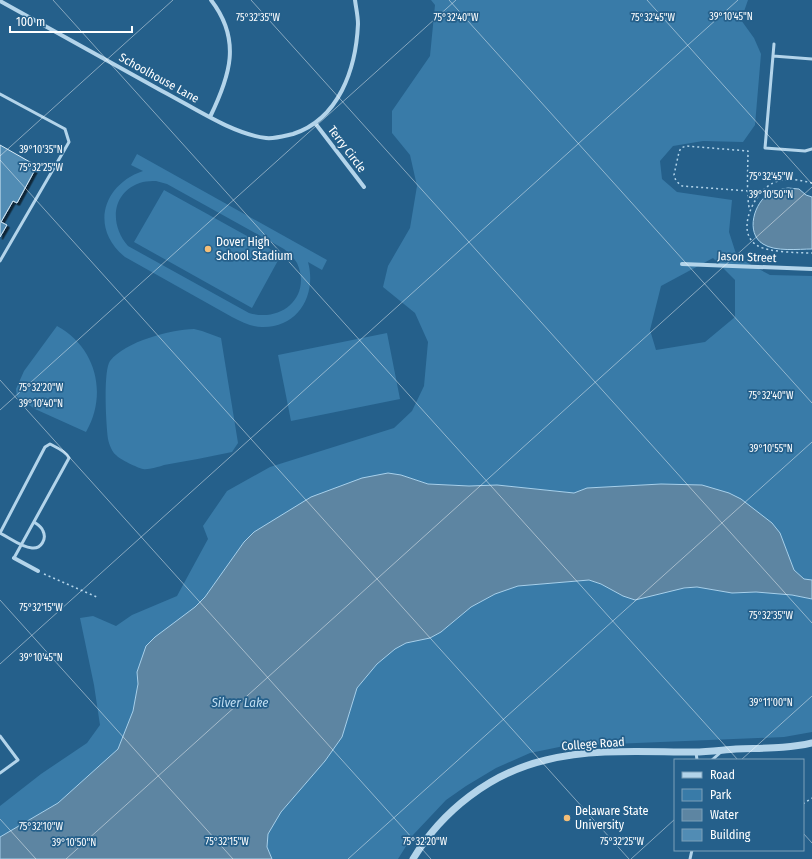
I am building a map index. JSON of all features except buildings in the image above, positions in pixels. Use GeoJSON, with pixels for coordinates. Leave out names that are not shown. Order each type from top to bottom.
{"type":"FeatureCollection","features":[{"type":"Feature","properties":{"kind":"street"},"geometry":{"type":"LineString","coordinates":[[210,117],[223,90],[229,69],[230,50],[229,36],[217,8],[211,0]]}},
{"type":"Feature","properties":{"kind":"street","name":"Schoolhouse Lane"},"geometry":{"type":"LineString","coordinates":[[0,1],[210,117],[246,135],[280,138],[300,131],[315,123],[332,106],[343,91],[354,61],[358,23],[355,0]]}},
{"type":"Feature","properties":{"kind":"street","name":"Terry Circle"},"geometry":{"type":"LineString","coordinates":[[315,123],[364,187]]}},
{"type":"Feature","properties":{"kind":"street","name":"Jason Street"},"geometry":{"type":"LineString","coordinates":[[682,264],[812,269]]}},
{"type":"Feature","properties":{"kind":"street"},"geometry":{"type":"LineString","coordinates":[[14,558],[38,572]]}},
{"type":"Feature","properties":{"kind":"street","name":"College Road"},"geometry":{"type":"LineString","coordinates":[[413,859],[434,829],[458,805],[488,783],[511,772],[545,760],[581,754],[652,751],[696,752],[784,747],[812,743]]}},
{"type":"Feature","properties":{"kind":"lane"},"geometry":{"type":"LineString","coordinates":[[774,44],[765,148],[805,152],[812,149]]}},
{"type":"Feature","properties":{"kind":"lane"},"geometry":{"type":"LineString","coordinates":[[773,56],[812,59]]}},
{"type":"Feature","properties":{"kind":"lane"},"geometry":{"type":"LineString","coordinates":[[0,94],[65,129],[69,142],[0,261]]}},
{"type":"Feature","properties":{"kind":"lane"},"geometry":{"type":"LineString","coordinates":[[14,558],[22,544],[34,522],[69,458],[68,455],[50,444],[45,447],[0,533],[22,544],[32,548],[39,547],[45,536],[43,530],[34,522]]}},
{"type":"Feature","properties":{"kind":"lane"},"geometry":{"type":"LineString","coordinates":[[0,736],[18,760],[0,773]]}},
{"type":"Feature","properties":{"kind":"lane"},"geometry":{"type":"LineString","coordinates":[[0,746],[5,743]]}},
{"type":"Feature","properties":{"kind":"lane"},"geometry":{"type":"LineString","coordinates":[[713,759],[723,750]]}},
{"type":"Feature","properties":{"kind":"lane"},"geometry":{"type":"LineString","coordinates":[[696,752],[697,759]]}},
{"type":"Feature","properties":{"kind":"path"},"geometry":{"type":"LineString","coordinates":[[748,191],[682,186],[676,181],[674,175],[681,148],[686,146],[748,151],[748,191],[747,205],[750,210]]}},
{"type":"Feature","properties":{"kind":"path"},"geometry":{"type":"LineString","coordinates":[[812,183],[787,179],[773,183],[763,190],[754,200],[748,221],[748,232],[751,242],[757,246],[767,250],[812,253]]}},
{"type":"Feature","properties":{"kind":"path"},"geometry":{"type":"LineString","coordinates":[[38,572],[99,598]]}},
{"type":"Feature","properties":{"kind":"green space"},"geometry":{"type":"Polygon","coordinates":[[[431,0],[748,0],[741,20],[754,38],[761,54],[755,125],[743,142],[703,141],[673,146],[660,161],[662,179],[677,192],[732,200],[729,232],[737,257],[770,275],[812,276],[812,580],[804,579],[794,570],[780,533],[702,485],[661,484],[587,488],[574,493],[497,485],[469,486],[428,484],[401,475],[254,532],[244,542],[205,597],[137,672],[138,684],[133,711],[118,749],[58,803],[0,837],[0,806],[41,774],[87,743],[100,725],[94,685],[80,618],[93,616],[116,626],[132,615],[177,596],[208,539],[203,526],[227,491],[270,467],[394,428],[412,411],[424,386],[428,342],[415,313],[383,287],[388,266],[410,228],[417,186],[410,155],[392,133],[392,111],[430,56],[435,5],[431,0]],[[713,258],[661,286],[650,330],[656,350],[705,342],[735,317],[735,280],[713,258]]]}},
{"type":"Feature","properties":{"kind":"green space"},"geometry":{"type":"Polygon","coordinates":[[[137,154],[327,260],[322,270],[308,262],[310,286],[302,307],[295,316],[286,322],[275,326],[258,327],[250,325],[232,317],[125,257],[114,246],[107,234],[105,221],[106,209],[110,197],[118,186],[129,178],[143,171],[131,165],[137,154]],[[156,181],[143,182],[132,186],[119,200],[116,209],[116,218],[118,228],[128,246],[249,313],[261,315],[273,314],[283,310],[291,304],[297,296],[301,275],[297,263],[290,254],[284,249],[167,184],[156,181]]]}},
{"type":"Feature","properties":{"kind":"green space"},"geometry":{"type":"Polygon","coordinates":[[[164,190],[281,255],[252,308],[134,242],[164,190]]]}},
{"type":"Feature","properties":{"kind":"green space"},"geometry":{"type":"Polygon","coordinates":[[[57,326],[70,335],[81,346],[89,359],[94,373],[97,387],[96,402],[93,417],[86,432],[35,409],[17,397],[16,389],[24,371],[57,326]]]}},
{"type":"Feature","properties":{"kind":"green space"},"geometry":{"type":"Polygon","coordinates":[[[194,329],[221,338],[238,443],[232,452],[150,469],[137,467],[118,457],[112,450],[108,441],[106,375],[110,361],[117,354],[137,342],[161,334],[194,329]]]}},
{"type":"Feature","properties":{"kind":"green space"},"geometry":{"type":"Polygon","coordinates":[[[387,333],[400,399],[291,421],[278,355],[387,333]]]}},
{"type":"Feature","properties":{"kind":"green space"},"geometry":{"type":"Polygon","coordinates":[[[589,580],[601,584],[623,596],[697,587],[732,593],[756,592],[792,595],[812,599],[812,732],[784,737],[564,746],[530,753],[496,768],[446,800],[413,835],[398,859],[272,859],[267,847],[268,834],[281,812],[325,761],[342,737],[357,688],[377,664],[395,649],[406,643],[430,638],[441,632],[471,607],[495,594],[518,586],[589,580]]]}},
{"type":"Feature","properties":{"kind":"water"},"geometry":{"type":"Polygon","coordinates":[[[788,188],[799,189],[806,195],[812,197],[812,249],[787,250],[768,247],[757,239],[754,233],[753,225],[756,210],[764,197],[777,190],[788,188]]]}},
{"type":"Feature","properties":{"kind":"water","name":"Silver Lake"},"geometry":{"type":"Polygon","coordinates":[[[388,473],[401,475],[428,484],[469,486],[497,485],[574,493],[587,488],[661,484],[702,485],[729,493],[741,499],[772,523],[780,533],[794,570],[804,579],[812,580],[812,599],[792,595],[756,592],[732,593],[697,587],[684,588],[635,600],[589,580],[518,586],[495,594],[471,607],[441,632],[430,638],[406,643],[395,649],[377,664],[357,688],[342,737],[325,761],[281,812],[268,834],[267,847],[272,859],[0,859],[0,837],[58,803],[118,749],[133,711],[138,684],[137,672],[146,646],[155,637],[195,607],[205,597],[244,542],[254,532],[311,497],[362,478],[388,473]]]}},
{"type":"Feature","properties":{"kind":"place","name":"Dover High School Stadium"},"geometry":{"type":"Point","coordinates":[208,249]}},
{"type":"Feature","properties":{"kind":"place","name":"Delaware State University"},"geometry":{"type":"Point","coordinates":[567,818]}}]}
